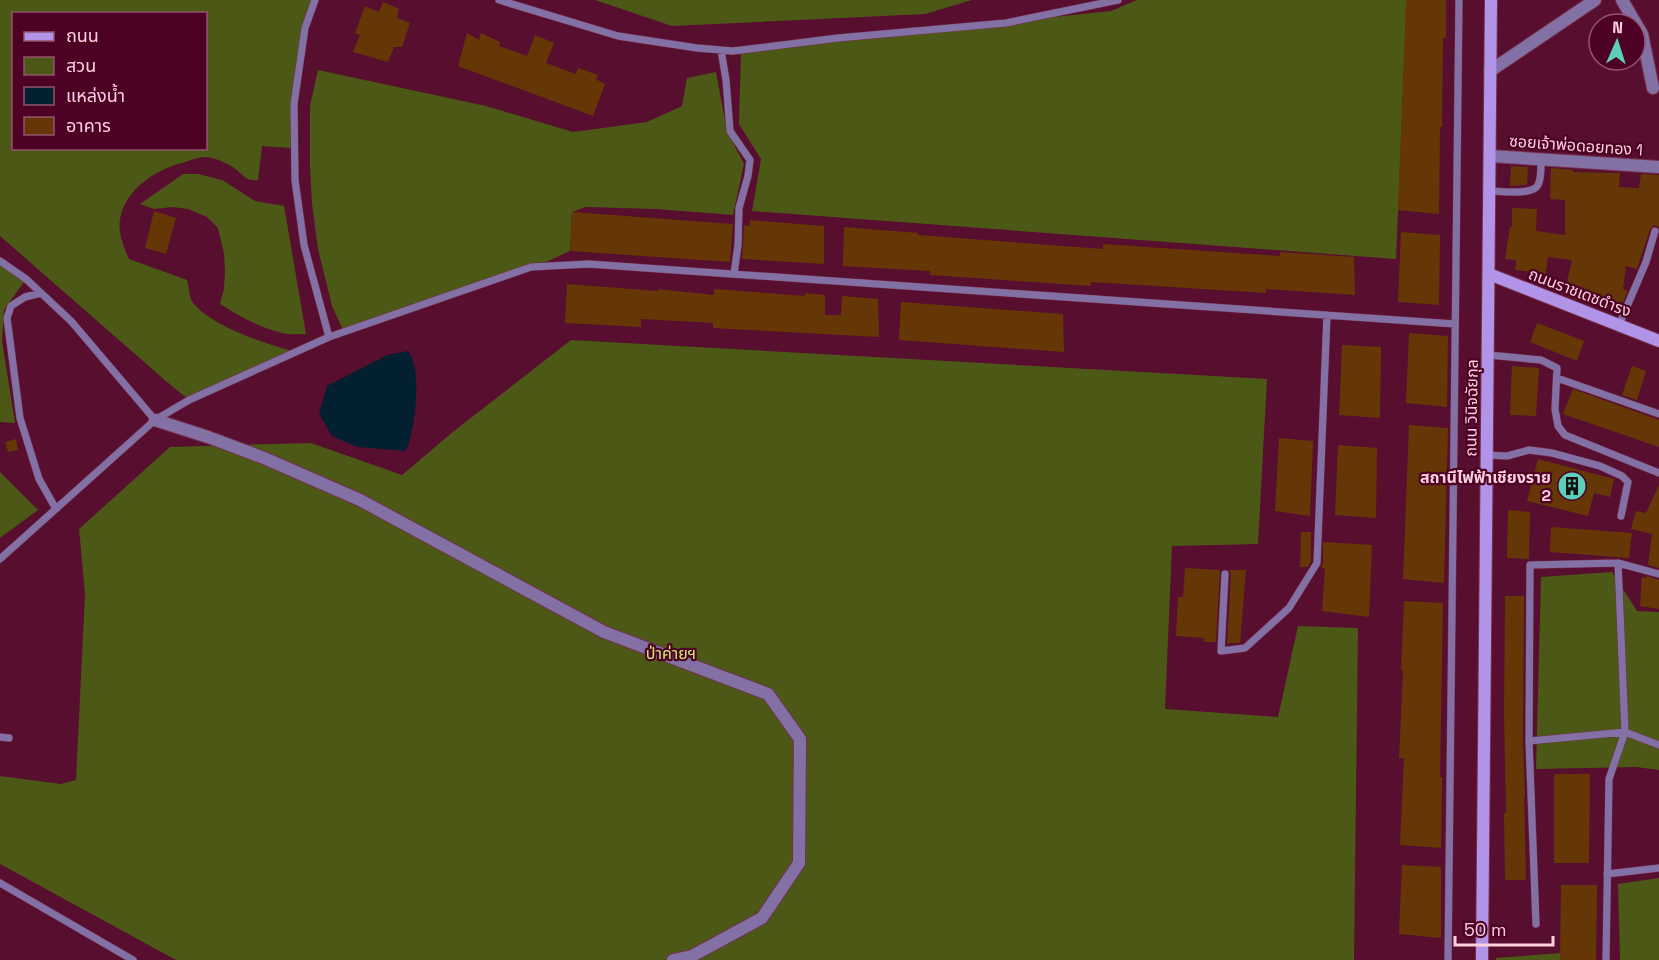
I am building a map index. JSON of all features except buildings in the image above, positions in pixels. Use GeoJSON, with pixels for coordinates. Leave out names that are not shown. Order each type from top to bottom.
{"type":"FeatureCollection","features":[{"type":"Feature","properties":{"kind":"street","name":"ถนน วินิจฉัยกุล"},"geometry":{"type":"LineString","coordinates":[[1482,960],[1491,0]]}},
{"type":"Feature","properties":{"kind":"street"},"geometry":{"type":"LineString","coordinates":[[1490,71],[1595,0]]}},
{"type":"Feature","properties":{"kind":"street"},"geometry":{"type":"LineString","coordinates":[[1622,0],[1642,34],[1653,88]]}},
{"type":"Feature","properties":{"kind":"street","name":"ซอยเจ้าพ่อดอยทอง 1"},"geometry":{"type":"LineString","coordinates":[[1490,156],[1659,167]]}},
{"type":"Feature","properties":{"kind":"street","name":"ถนนราชเดชดำรง"},"geometry":{"type":"LineString","coordinates":[[1489,274],[1659,341]]}},
{"type":"Feature","properties":{"kind":"street"},"geometry":{"type":"LineString","coordinates":[[155,420],[231,445],[360,500],[604,632],[768,694],[800,740],[799,863],[762,918],[692,956],[673,960]]}},
{"type":"Feature","properties":{"kind":"lane"},"geometry":{"type":"LineString","coordinates":[[315,0],[305,28],[294,104],[295,180],[304,245],[329,337]]}},
{"type":"Feature","properties":{"kind":"lane"},"geometry":{"type":"LineString","coordinates":[[500,0],[618,36],[733,51],[838,38],[1006,23],[1118,0]]}},
{"type":"Feature","properties":{"kind":"lane"},"geometry":{"type":"LineString","coordinates":[[1448,960],[1459,0]]}},
{"type":"Feature","properties":{"kind":"lane"},"geometry":{"type":"LineString","coordinates":[[721,50],[730,131],[750,160],[739,208],[734,274]]}},
{"type":"Feature","properties":{"kind":"lane"},"geometry":{"type":"LineString","coordinates":[[1490,191],[1526,192],[1534,189],[1539,183],[1541,165]]}},
{"type":"Feature","properties":{"kind":"lane"},"geometry":{"type":"LineString","coordinates":[[1619,325],[1646,262],[1655,231]]}},
{"type":"Feature","properties":{"kind":"lane"},"geometry":{"type":"LineString","coordinates":[[0,261],[26,279],[70,321],[155,420]]}},
{"type":"Feature","properties":{"kind":"lane"},"geometry":{"type":"LineString","coordinates":[[0,559],[155,420],[189,400],[329,337],[531,267],[588,264],[1455,324]]}},
{"type":"Feature","properties":{"kind":"lane"},"geometry":{"type":"LineString","coordinates":[[41,293],[25,297],[11,306],[7,318],[20,418],[39,479],[56,509]]}},
{"type":"Feature","properties":{"kind":"lane"},"geometry":{"type":"LineString","coordinates":[[1225,574],[1221,651],[1245,648],[1289,608],[1317,564],[1327,315]]}},
{"type":"Feature","properties":{"kind":"lane"},"geometry":{"type":"LineString","coordinates":[[1488,355],[1541,360],[1557,368],[1556,418],[1558,426],[1565,435],[1659,473]]}},
{"type":"Feature","properties":{"kind":"lane"},"geometry":{"type":"LineString","coordinates":[[1557,378],[1659,414]]}},
{"type":"Feature","properties":{"kind":"lane"},"geometry":{"type":"LineString","coordinates":[[1488,455],[1507,456],[1529,450],[1552,453],[1600,466],[1622,476],[1628,482],[1621,516]]}},
{"type":"Feature","properties":{"kind":"lane"},"geometry":{"type":"LineString","coordinates":[[1536,924],[1528,741],[1530,565],[1618,563],[1659,574]]}},
{"type":"Feature","properties":{"kind":"lane"},"geometry":{"type":"LineString","coordinates":[[1605,960],[1609,779],[1625,732],[1618,563]]}},
{"type":"Feature","properties":{"kind":"lane"},"geometry":{"type":"LineString","coordinates":[[1528,741],[1625,732],[1659,745]]}},
{"type":"Feature","properties":{"kind":"lane"},"geometry":{"type":"LineString","coordinates":[[0,737],[9,738]]}},
{"type":"Feature","properties":{"kind":"lane"},"geometry":{"type":"LineString","coordinates":[[1607,874],[1659,868]]}},
{"type":"Feature","properties":{"kind":"lane"},"geometry":{"type":"LineString","coordinates":[[0,884],[133,960]]}},
{"type":"Feature","properties":{"kind":"green space"},"geometry":{"type":"Polygon","coordinates":[[[0,0],[311,0],[292,93],[291,148],[262,146],[258,180],[246,178],[228,164],[208,157],[196,158],[162,170],[135,190],[128,199],[120,219],[122,239],[129,259],[187,280],[193,303],[213,320],[256,339],[296,352],[189,400],[0,236],[0,0]]]}},
{"type":"Feature","properties":{"kind":"green space"},"geometry":{"type":"Polygon","coordinates":[[[595,0],[972,0],[925,14],[672,26],[595,0]]]}},
{"type":"Feature","properties":{"kind":"green space"},"geometry":{"type":"Polygon","coordinates":[[[1137,0],[1407,0],[1396,259],[752,211],[761,159],[739,124],[741,50],[1111,11],[1137,0]]]}},
{"type":"Feature","properties":{"kind":"green space"},"geometry":{"type":"Polygon","coordinates":[[[318,70],[486,106],[573,132],[647,122],[682,106],[687,78],[716,72],[727,131],[744,164],[733,215],[656,209],[586,207],[572,212],[570,251],[537,266],[344,332],[332,306],[318,249],[312,204],[310,106],[318,70]]]}},
{"type":"Feature","properties":{"kind":"green space"},"geometry":{"type":"Polygon","coordinates":[[[183,174],[198,174],[222,180],[255,201],[284,206],[306,334],[285,334],[266,328],[220,304],[224,289],[224,254],[218,228],[207,217],[188,209],[173,207],[154,209],[140,204],[183,174]]]}},
{"type":"Feature","properties":{"kind":"green space"},"geometry":{"type":"Polygon","coordinates":[[[0,261],[26,279],[4,310],[2,341],[15,423],[0,422],[0,261]]]}},
{"type":"Feature","properties":{"kind":"green space","name":"ป่าค่ายฯ"},"geometry":{"type":"Polygon","coordinates":[[[571,340],[1267,379],[1258,544],[1172,546],[1165,709],[1278,717],[1298,626],[1358,628],[1354,960],[176,960],[0,864],[0,776],[61,784],[76,780],[85,594],[79,529],[170,447],[311,443],[402,475],[454,431],[571,340]]]}},
{"type":"Feature","properties":{"kind":"green space"},"geometry":{"type":"Polygon","coordinates":[[[0,472],[38,510],[0,538],[0,472]]]}},
{"type":"Feature","properties":{"kind":"green space"},"geometry":{"type":"Polygon","coordinates":[[[1612,572],[1637,611],[1659,612],[1659,770],[1636,767],[1536,769],[1541,577],[1612,572]]]}},
{"type":"Feature","properties":{"kind":"green space"},"geometry":{"type":"Polygon","coordinates":[[[1659,878],[1659,960],[1620,960],[1618,884],[1659,878]]]}},
{"type":"Feature","properties":{"kind":"green space"},"geometry":{"type":"Polygon","coordinates":[[[1561,953],[1560,960],[1496,960],[1496,958],[1561,953]]]}},
{"type":"Feature","properties":{"kind":"water"},"geometry":{"type":"Polygon","coordinates":[[[408,351],[413,360],[415,372],[416,400],[415,415],[406,451],[357,447],[332,436],[319,414],[327,386],[387,355],[408,351]]]}},
{"type":"Feature","properties":{"kind":"place","name":"สถานีไฟฟ้าเชียงราย 2"},"geometry":{"type":"Point","coordinates":[1572,486]}}]}
